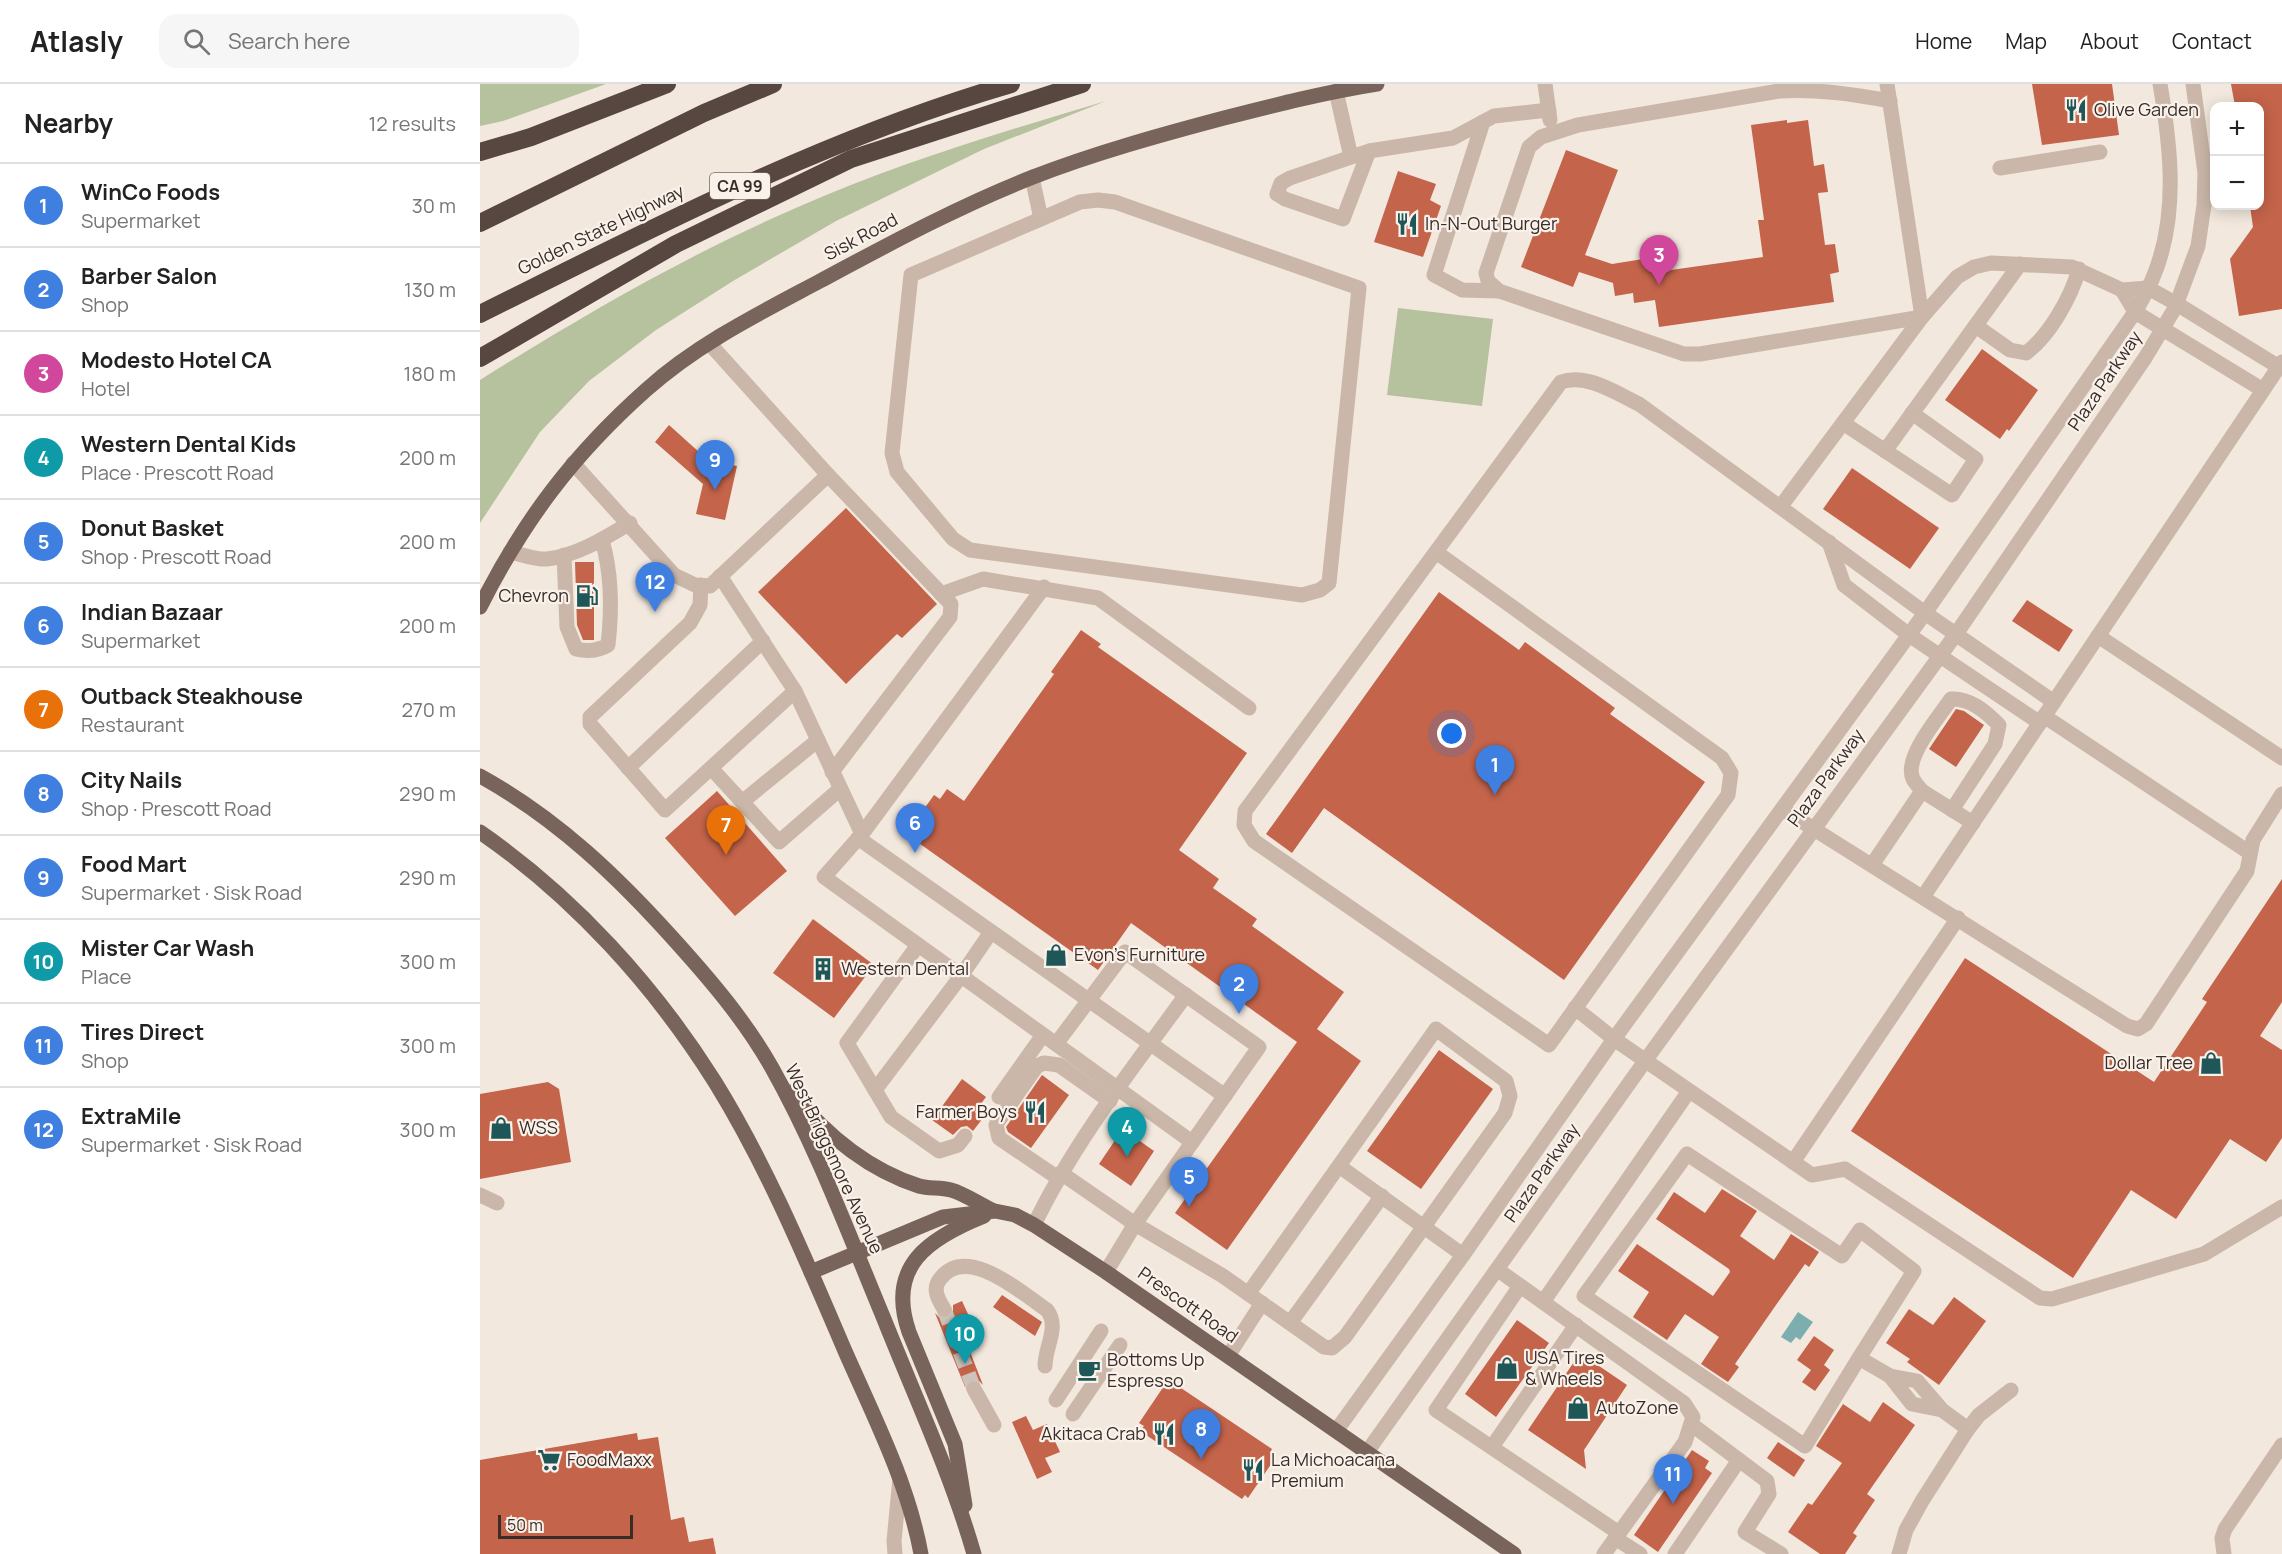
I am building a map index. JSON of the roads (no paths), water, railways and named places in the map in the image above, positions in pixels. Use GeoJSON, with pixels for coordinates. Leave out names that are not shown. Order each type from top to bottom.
{"type":"FeatureCollection","features":[{"type":"Feature","properties":{"kind":"highway"},"geometry":{"type":"LineString","coordinates":[[480,152],[531,137],[668,84]]}},
{"type":"Feature","properties":{"kind":"highway"},"geometry":{"type":"LineString","coordinates":[[480,224],[704,113],[773,84]]}},
{"type":"Feature","properties":{"kind":"highway","name":"Golden State Highway"},"geometry":{"type":"LineString","coordinates":[[480,314],[733,189],[892,123],[1011,84]]}},
{"type":"Feature","properties":{"kind":"highway"},"geometry":{"type":"LineString","coordinates":[[480,358],[676,244],[851,159],[1082,84]]}},
{"type":"Feature","properties":{"kind":"main road","name":"Sisk Road"},"geometry":{"type":"LineString","coordinates":[[480,608],[510,552],[540,504],[573,463],[646,389],[709,343],[883,247],[949,214],[1032,177],[1101,152],[1167,133],[1377,84]]}},
{"type":"Feature","properties":{"kind":"main road","name":"West Briggsmore Avenue"},"geometry":{"type":"LineString","coordinates":[[480,776],[512,794],[574,840],[631,892],[716,987],[743,1022],[773,1070],[814,1153],[940,1457],[972,1548]]}},
{"type":"Feature","properties":{"kind":"main road"},"geometry":{"type":"LineString","coordinates":[[480,832],[524,865],[581,917],[639,978],[681,1032],[715,1083],[750,1143],[811,1272],[900,1478],[921,1554]]}},
{"type":"Feature","properties":{"kind":"main road"},"geometry":{"type":"LineString","coordinates":[[773,1070],[825,1131],[873,1165],[921,1187],[951,1190],[995,1211]]}},
{"type":"Feature","properties":{"kind":"main road"},"geometry":{"type":"LineString","coordinates":[[972,1548],[955,1444],[904,1319],[901,1294],[910,1269],[928,1248],[952,1229],[995,1211]]}},
{"type":"Feature","properties":{"kind":"main road","name":"Prescott Road"},"geometry":{"type":"LineString","coordinates":[[811,1272],[943,1217],[995,1211],[1015,1215],[1034,1224],[1106,1272],[1511,1553]]}},
{"type":"Feature","properties":{"kind":"street"},"geometry":{"type":"LineString","coordinates":[[1545,84],[1551,133]]}},
{"type":"Feature","properties":{"kind":"street"},"geometry":{"type":"LineString","coordinates":[[1887,84],[1922,317]]}},
{"type":"Feature","properties":{"kind":"street","name":"Plaza Parkway"},"geometry":{"type":"LineString","coordinates":[[1336,1431],[1614,1039],[1925,613],[2135,312],[2148,288],[2163,245],[2170,208],[2168,135],[2160,84]]}},
{"type":"Feature","properties":{"kind":"street","name":"Plaza Parkway"},"geometry":{"type":"LineString","coordinates":[[1367,1452],[1645,1060],[1956,634],[2163,329],[2177,304],[2198,246],[2204,205],[2205,173],[2193,84]]}},
{"type":"Feature","properties":{"kind":"street"},"geometry":{"type":"LineString","coordinates":[[1499,291],[1488,281],[1486,273],[1529,147],[1541,137],[1578,124],[1779,91],[1809,89],[1890,101]]}},
{"type":"Feature","properties":{"kind":"street"},"geometry":{"type":"LineString","coordinates":[[1336,92],[1350,157]]}},
{"type":"Feature","properties":{"kind":"street"},"geometry":{"type":"LineString","coordinates":[[1369,151],[1342,219],[1277,194],[1281,183],[1290,178],[1369,151],[1453,138],[1494,116],[1548,110]]}},
{"type":"Feature","properties":{"kind":"street"},"geometry":{"type":"LineString","coordinates":[[1483,122],[1434,275],[1462,290],[1499,291],[1684,354],[1700,354],[1922,317]]}},
{"type":"Feature","properties":{"kind":"street"},"geometry":{"type":"LineString","coordinates":[[2000,168],[2100,152]]}},
{"type":"Feature","properties":{"kind":"street"},"geometry":{"type":"LineString","coordinates":[[1032,177],[1041,219]]}},
{"type":"Feature","properties":{"kind":"street"},"geometry":{"type":"LineString","coordinates":[[1098,200],[1115,202],[1359,288],[1329,583],[1320,590],[1302,595],[970,550],[953,539],[897,472],[892,453],[911,275],[1041,219],[1080,202],[1098,200]]}},
{"type":"Feature","properties":{"kind":"street"},"geometry":{"type":"LineString","coordinates":[[1780,506],[1922,317],[1957,277],[1974,267],[1991,263],[2073,267],[2122,290],[2148,288],[2280,364],[1923,897]]}},
{"type":"Feature","properties":{"kind":"street"},"geometry":{"type":"LineString","coordinates":[[1885,451],[2020,264]]}},
{"type":"Feature","properties":{"kind":"street"},"geometry":{"type":"LineString","coordinates":[[1976,326],[2010,350],[2026,353],[2037,345],[2072,292],[2079,269]]}},
{"type":"Feature","properties":{"kind":"street"},"geometry":{"type":"LineString","coordinates":[[2122,290],[2135,312],[2263,390]]}},
{"type":"Feature","properties":{"kind":"street"},"geometry":{"type":"LineString","coordinates":[[709,343],[828,475],[951,604],[950,617],[832,772]]}},
{"type":"Feature","properties":{"kind":"street"},"geometry":{"type":"LineString","coordinates":[[1436,552],[1722,758],[1731,773],[1728,795],[1549,1045],[1254,841],[1244,825],[1245,811],[1561,382],[1573,378],[1597,384],[1639,404],[1925,613],[2054,702]]}},
{"type":"Feature","properties":{"kind":"street"},"geometry":{"type":"LineString","coordinates":[[1843,423],[1952,495],[1976,459],[1912,413]]}},
{"type":"Feature","properties":{"kind":"street"},"geometry":{"type":"LineString","coordinates":[[573,463],[630,523],[674,575],[695,585],[710,586],[828,475]]}},
{"type":"Feature","properties":{"kind":"street"},"geometry":{"type":"LineString","coordinates":[[510,552],[545,560],[602,540],[630,523]]}},
{"type":"Feature","properties":{"kind":"street"},"geometry":{"type":"LineString","coordinates":[[564,555],[567,627],[576,649],[586,652],[602,649],[608,645],[611,614],[608,558],[602,540]]}},
{"type":"Feature","properties":{"kind":"street"},"geometry":{"type":"LineString","coordinates":[[1829,542],[1844,585],[1909,634],[2250,853]]}},
{"type":"Feature","properties":{"kind":"street"},"geometry":{"type":"LineString","coordinates":[[720,576],[795,691],[860,836],[991,932],[1225,1096]]}},
{"type":"Feature","properties":{"kind":"street"},"geometry":{"type":"LineString","coordinates":[[941,594],[983,579],[1044,587],[1098,598],[1249,708]]}},
{"type":"Feature","properties":{"kind":"street"},"geometry":{"type":"LineString","coordinates":[[701,585],[700,605],[690,623],[590,717],[590,724],[665,810],[795,691]]}},
{"type":"Feature","properties":{"kind":"street"},"geometry":{"type":"LineString","coordinates":[[1044,587],[860,836],[824,878],[1056,1044],[1114,1095]]}},
{"type":"Feature","properties":{"kind":"street"},"geometry":{"type":"LineString","coordinates":[[2098,636],[2282,758]]}},
{"type":"Feature","properties":{"kind":"street"},"geometry":{"type":"LineString","coordinates":[[628,768],[762,641]]}},
{"type":"Feature","properties":{"kind":"street"},"geometry":{"type":"LineString","coordinates":[[1952,810],[1995,744],[1999,725],[1964,698],[1951,699],[1914,754],[1911,767],[1912,778],[1922,791],[1952,810],[1973,823]]}},
{"type":"Feature","properties":{"kind":"street"},"geometry":{"type":"LineString","coordinates":[[742,802],[818,741]]}},
{"type":"Feature","properties":{"kind":"street"},"geometry":{"type":"LineString","coordinates":[[711,768],[779,842],[840,789]]}},
{"type":"Feature","properties":{"kind":"street"},"geometry":{"type":"LineString","coordinates":[[1872,865],[1922,791]]}},
{"type":"Feature","properties":{"kind":"street"},"geometry":{"type":"LineString","coordinates":[[1782,809],[2127,1026],[2138,1029],[2146,1024],[2247,871],[2253,840],[2282,794]]}},
{"type":"Feature","properties":{"kind":"street"},"geometry":{"type":"LineString","coordinates":[[1793,1162],[1958,918]]}},
{"type":"Feature","properties":{"kind":"street"},"geometry":{"type":"LineString","coordinates":[[875,1090],[961,976],[991,932]]}},
{"type":"Feature","properties":{"kind":"street"},"geometry":{"type":"LineString","coordinates":[[918,945],[847,1043],[891,1117],[939,1151],[957,1146],[965,1136]]}},
{"type":"Feature","properties":{"kind":"street"},"geometry":{"type":"LineString","coordinates":[[1056,1044],[1125,952],[1259,1047],[1135,1224],[1106,1272]]}},
{"type":"Feature","properties":{"kind":"street"},"geometry":{"type":"LineString","coordinates":[[1034,1224],[1059,1176],[1186,995]]}},
{"type":"Feature","properties":{"kind":"street"},"geometry":{"type":"LineString","coordinates":[[1575,1008],[1614,1039],[1812,1175],[1845,1169],[2040,1298],[2052,1299],[2204,1254],[2282,1207]]}},
{"type":"Feature","properties":{"kind":"street"},"geometry":{"type":"LineString","coordinates":[[1192,1142],[1059,1065],[1044,1063],[1037,1066],[996,1125],[999,1138],[1222,1276],[1324,1347],[1332,1348],[1345,1337],[1504,1113],[1509,1096],[1506,1081],[1436,1029],[1248,1294]]}},
{"type":"Feature","properties":{"kind":"street"},"geometry":{"type":"LineString","coordinates":[[999,1097],[1043,1035]]}},
{"type":"Feature","properties":{"kind":"street"},"geometry":{"type":"LineString","coordinates":[[1543,1302],[1689,1091]]}},
{"type":"Feature","properties":{"kind":"street"},"geometry":{"type":"LineString","coordinates":[[1687,1154],[1842,1256],[1860,1230],[1914,1271],[1859,1358],[1805,1446],[1584,1296],[1687,1154]]}},
{"type":"Feature","properties":{"kind":"street"},"geometry":{"type":"LineString","coordinates":[[1339,1166],[1463,1255]]}},
{"type":"Feature","properties":{"kind":"street"},"geometry":{"type":"LineString","coordinates":[[480,1195],[497,1203]]}},
{"type":"Feature","properties":{"kind":"street"},"geometry":{"type":"LineString","coordinates":[[1290,1323],[1382,1196]]}},
{"type":"Feature","properties":{"kind":"street"},"geometry":{"type":"LineString","coordinates":[[944,1309],[936,1297],[936,1286],[947,1272],[969,1266],[982,1268],[996,1275],[1047,1310],[1053,1317],[1053,1328],[1045,1354],[1045,1366]]}},
{"type":"Feature","properties":{"kind":"street"},"geometry":{"type":"LineString","coordinates":[[1498,1270],[1684,1403],[1693,1417],[1685,1442],[1604,1554]]}},
{"type":"Feature","properties":{"kind":"street"},"geometry":{"type":"LineString","coordinates":[[1520,1286],[1436,1410],[1617,1535],[1640,1554]]}},
{"type":"Feature","properties":{"kind":"street"},"geometry":{"type":"LineString","coordinates":[[1228,1356],[1262,1303]]}},
{"type":"Feature","properties":{"kind":"street"},"geometry":{"type":"LineString","coordinates":[[1492,1447],[1576,1325]]}},
{"type":"Feature","properties":{"kind":"street"},"geometry":{"type":"LineString","coordinates":[[1056,1400],[1101,1331]]}},
{"type":"Feature","properties":{"kind":"street"},"geometry":{"type":"LineString","coordinates":[[1073,1414],[1120,1345]]}},
{"type":"Feature","properties":{"kind":"street"},"geometry":{"type":"LineString","coordinates":[[1859,1358],[1890,1376],[1917,1381],[1942,1410],[1968,1429]]}},
{"type":"Feature","properties":{"kind":"street"},"geometry":{"type":"LineString","coordinates":[[974,1389],[994,1425]]}},
{"type":"Feature","properties":{"kind":"street"},"geometry":{"type":"LineString","coordinates":[[1899,1554],[1906,1530],[1922,1501],[1968,1429],[1979,1415],[2011,1390]]}},
{"type":"Feature","properties":{"kind":"street"},"geometry":{"type":"LineString","coordinates":[[1691,1424],[1767,1481],[1769,1494],[1745,1532],[1780,1554]]}},
{"type":"Feature","properties":{"kind":"street"},"geometry":{"type":"LineString","coordinates":[[2224,1552],[2222,1538],[2225,1529],[2282,1444]]}},
{"type":"Feature","properties":{"kind":"street"},"geometry":{"type":"LineString","coordinates":[[1675,1554],[1739,1460]]}},
{"type":"Feature","properties":{"kind":"street"},"geometry":{"type":"LineString","coordinates":[[895,1554],[894,1541],[900,1478]]}},
{"type":"Feature","properties":{"kind":"water"},"geometry":{"type":"Polygon","coordinates":[[[1798,1312],[1813,1322],[1800,1340],[1796,1337],[1791,1343],[1781,1337],[1798,1312]]]}},
{"type":"Feature","properties":{"kind":"tunnel"},"geometry":{"type":"LineString","coordinates":[[944,1309],[974,1389]]}},
{"type":"Feature","properties":{"kind":"place","name":"Olive Garden"},"geometry":{"type":"Point","coordinates":[2076,110]}},
{"type":"Feature","properties":{"kind":"place","name":"In-N-Out Burger"},"geometry":{"type":"Point","coordinates":[1407,224]}},
{"type":"Feature","properties":{"kind":"place","name":"Modesto Hotel CA"},"geometry":{"type":"Point","coordinates":[1659,285]}},
{"type":"Feature","properties":{"kind":"place","name":"Food Mart"},"geometry":{"type":"Point","coordinates":[715,490]}},
{"type":"Feature","properties":{"kind":"place","name":"Chevron"},"geometry":{"type":"Point","coordinates":[587,596]}},
{"type":"Feature","properties":{"kind":"place","name":"ExtraMile"},"geometry":{"type":"Point","coordinates":[655,612]}},
{"type":"Feature","properties":{"kind":"place","name":"WinCo Foods"},"geometry":{"type":"Point","coordinates":[1495,795]}},
{"type":"Feature","properties":{"kind":"place","name":"Indian Bazaar"},"geometry":{"type":"Point","coordinates":[915,853]}},
{"type":"Feature","properties":{"kind":"place","name":"Outback Steakhouse"},"geometry":{"type":"Point","coordinates":[726,855]}},
{"type":"Feature","properties":{"kind":"place","name":"Evon's Furniture"},"geometry":{"type":"Point","coordinates":[1056,955]}},
{"type":"Feature","properties":{"kind":"place","name":"Western Dental"},"geometry":{"type":"Point","coordinates":[823,969]}},
{"type":"Feature","properties":{"kind":"place","name":"Barber Salon"},"geometry":{"type":"Point","coordinates":[1239,1014]}},
{"type":"Feature","properties":{"kind":"place","name":"Dollar Tree"},"geometry":{"type":"Point","coordinates":[2211,1063]}},
{"type":"Feature","properties":{"kind":"place","name":"Farmer Boys"},"geometry":{"type":"Point","coordinates":[1035,1112]}},
{"type":"Feature","properties":{"kind":"place","name":"WSS"},"geometry":{"type":"Point","coordinates":[501,1128]}},
{"type":"Feature","properties":{"kind":"place","name":"Western Dental Kids"},"geometry":{"type":"Point","coordinates":[1127,1157]}},
{"type":"Feature","properties":{"kind":"place","name":"Donut Basket"},"geometry":{"type":"Point","coordinates":[1189,1207]}},
{"type":"Feature","properties":{"kind":"place","name":"Mister Car Wash"},"geometry":{"type":"Point","coordinates":[965,1364]}},
{"type":"Feature","properties":{"kind":"place","name":"USA Tires & Wheels"},"geometry":{"type":"Point","coordinates":[1507,1368]}},
{"type":"Feature","properties":{"kind":"place","name":"Bottoms Up Espresso"},"geometry":{"type":"Point","coordinates":[1089,1370]}},
{"type":"Feature","properties":{"kind":"place","name":"AutoZone"},"geometry":{"type":"Point","coordinates":[1578,1408]}},
{"type":"Feature","properties":{"kind":"place","name":"Akitaca Crab"},"geometry":{"type":"Point","coordinates":[1164,1434]}},
{"type":"Feature","properties":{"kind":"place","name":"City Nails"},"geometry":{"type":"Point","coordinates":[1201,1459]}},
{"type":"Feature","properties":{"kind":"place","name":"FoodMaxx"},"geometry":{"type":"Point","coordinates":[549,1460]}},
{"type":"Feature","properties":{"kind":"place","name":"La Michoacana Premium"},"geometry":{"type":"Point","coordinates":[1253,1470]}},
{"type":"Feature","properties":{"kind":"place","name":"Tires Direct"},"geometry":{"type":"Point","coordinates":[1673,1504]}}]}
